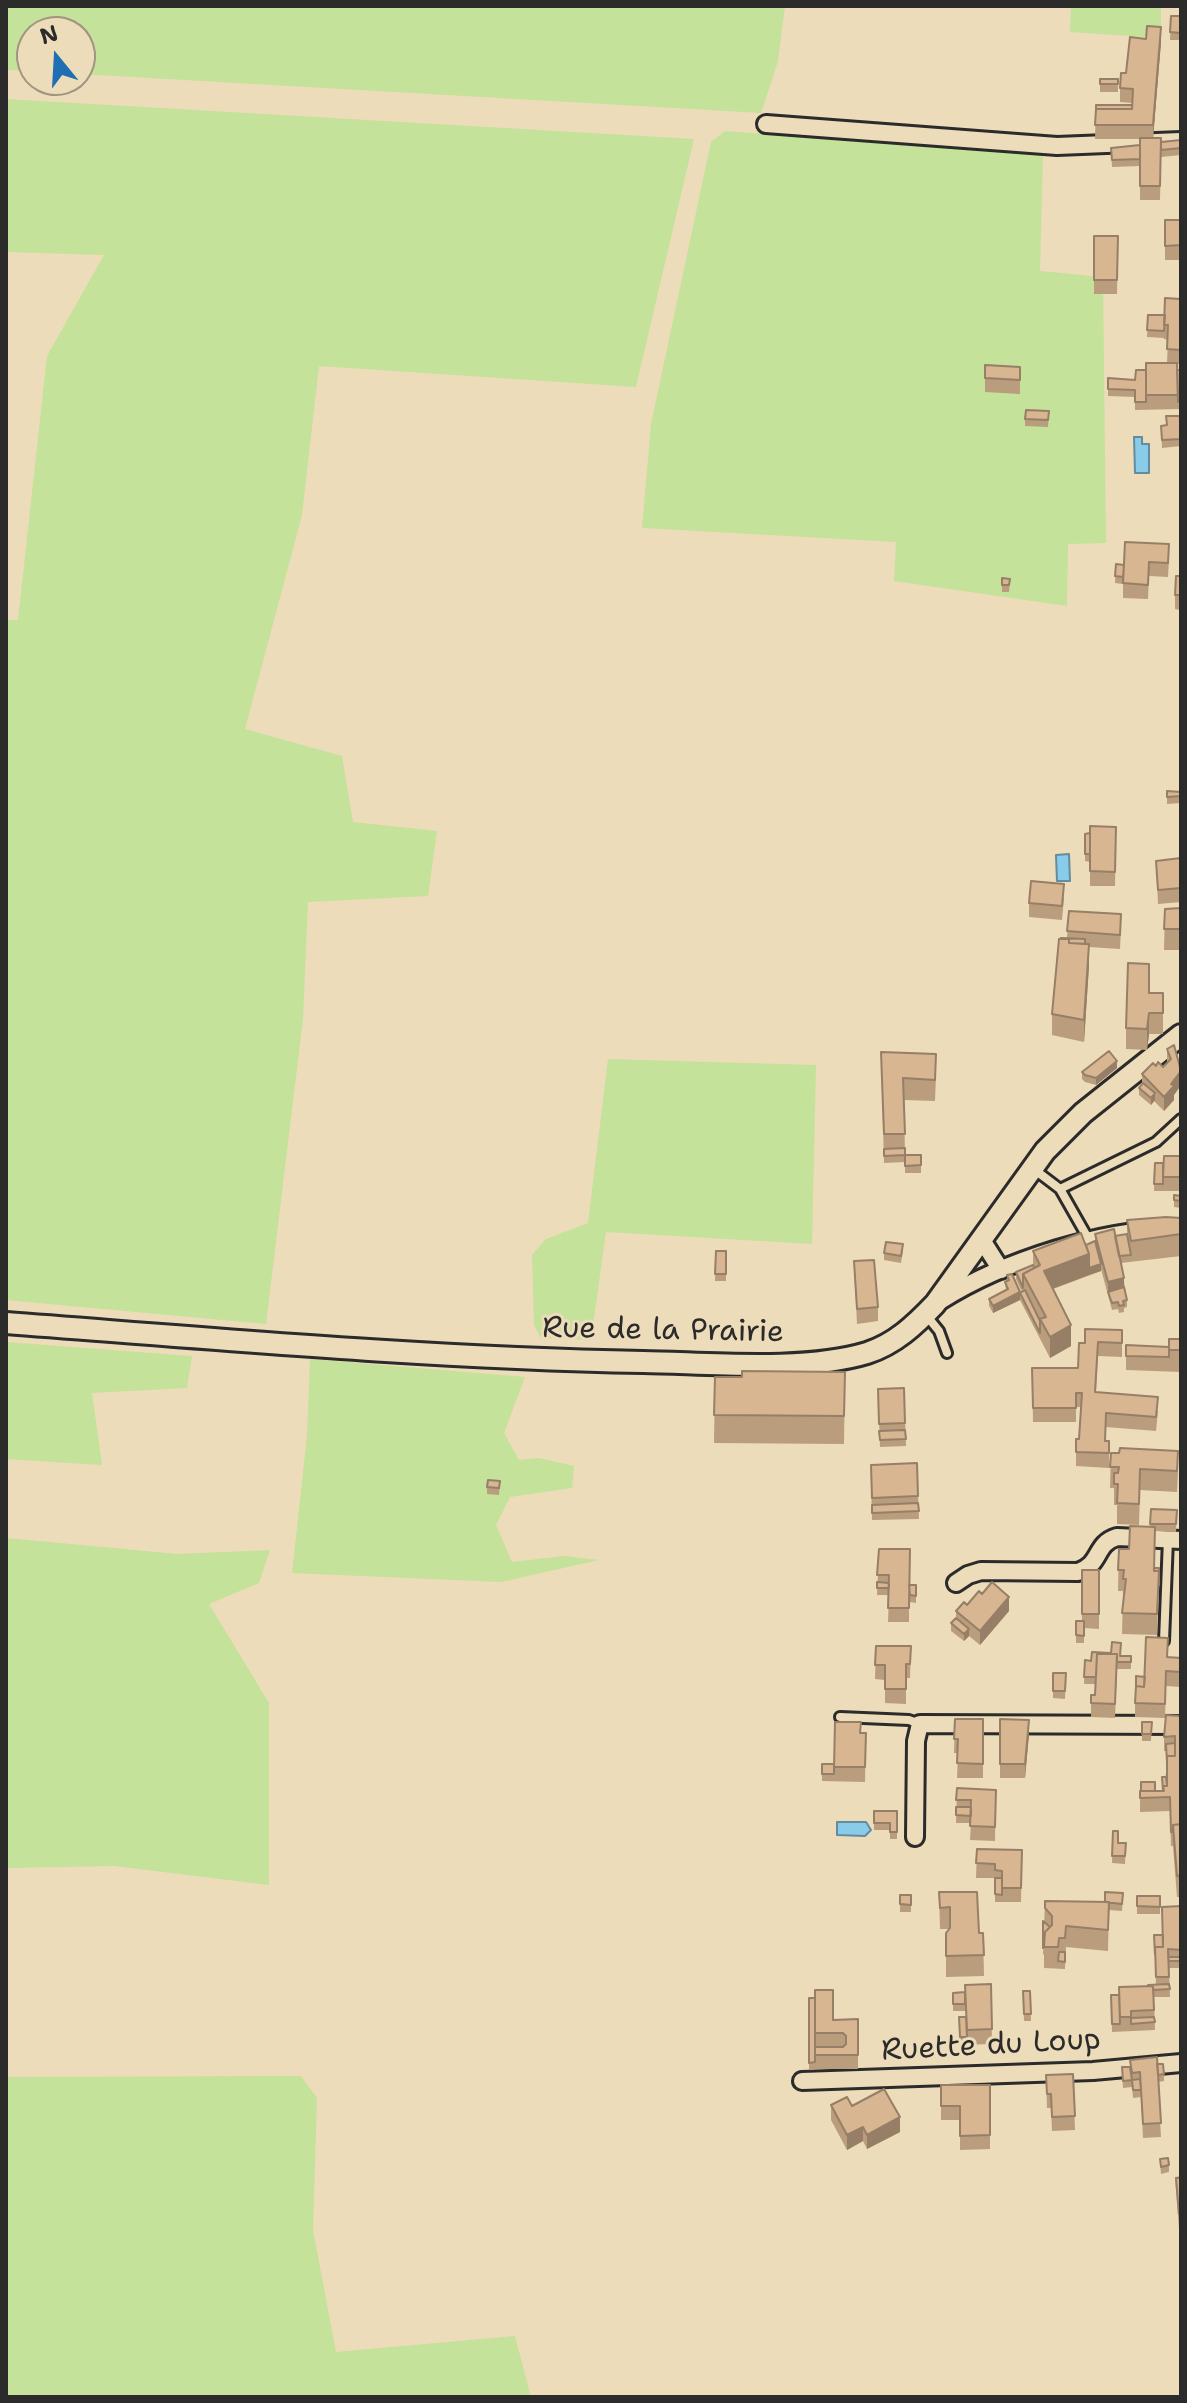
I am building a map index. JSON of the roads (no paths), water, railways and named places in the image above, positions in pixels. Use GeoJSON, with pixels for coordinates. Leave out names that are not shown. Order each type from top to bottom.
{"type":"FeatureCollection","features":[{"type":"Feature","properties":{"kind":"street"},"geometry":{"type":"LineString","coordinates":[[766,124],[1057,146],[1181,141]]}},
{"type":"Feature","properties":{"kind":"street","name":"Rue de la Prairie"},"geometry":{"type":"LineString","coordinates":[[6,1323],[531,1360],[755,1364],[819,1361],[866,1353],[900,1337],[930,1310],[1045,1151],[1083,1113],[1180,1042]]}},
{"type":"Feature","properties":{"kind":"street"},"geometry":{"type":"LineString","coordinates":[[930,1310],[961,1288],[1001,1270],[1089,1240],[1117,1233],[1181,1230]]}},
{"type":"Feature","properties":{"kind":"street"},"geometry":{"type":"LineString","coordinates":[[982,1240],[1001,1270]]}},
{"type":"Feature","properties":{"kind":"street"},"geometry":{"type":"LineString","coordinates":[[956,1583],[981,1571],[1078,1572],[1096,1561],[1107,1540],[1117,1537],[1175,1540]]}},
{"type":"Feature","properties":{"kind":"street"},"geometry":{"type":"LineString","coordinates":[[915,1837],[916,1741],[920,1724],[1181,1725]]}},
{"type":"Feature","properties":{"kind":"street","name":"Ruette du Loup"},"geometry":{"type":"LineString","coordinates":[[802,2081],[1093,2071],[1181,2063]]}},
{"type":"Feature","properties":{"kind":"lane"},"geometry":{"type":"LineString","coordinates":[[1060,1189],[1156,1142],[1181,1119]]}},
{"type":"Feature","properties":{"kind":"lane"},"geometry":{"type":"LineString","coordinates":[[1033,1168],[1060,1189],[1089,1240]]}},
{"type":"Feature","properties":{"kind":"lane"},"geometry":{"type":"LineString","coordinates":[[930,1310],[947,1353]]}},
{"type":"Feature","properties":{"kind":"lane"},"geometry":{"type":"LineString","coordinates":[[1164,1641],[1175,1540]]}},
{"type":"Feature","properties":{"kind":"lane"},"geometry":{"type":"LineString","coordinates":[[840,1717],[909,1720],[920,1724]]}},
{"type":"Feature","properties":{"kind":"water"},"geometry":{"type":"Polygon","coordinates":[[[1134,437],[1142,437],[1142,444],[1149,444],[1149,473],[1135,473],[1134,437]]]}},
{"type":"Feature","properties":{"kind":"water"},"geometry":{"type":"Polygon","coordinates":[[[1069,854],[1070,881],[1057,881],[1056,855],[1069,854]]]}},
{"type":"Feature","properties":{"kind":"water"},"geometry":{"type":"Polygon","coordinates":[[[837,1822],[866,1822],[871,1830],[865,1836],[837,1835],[837,1822]]]}}]}
